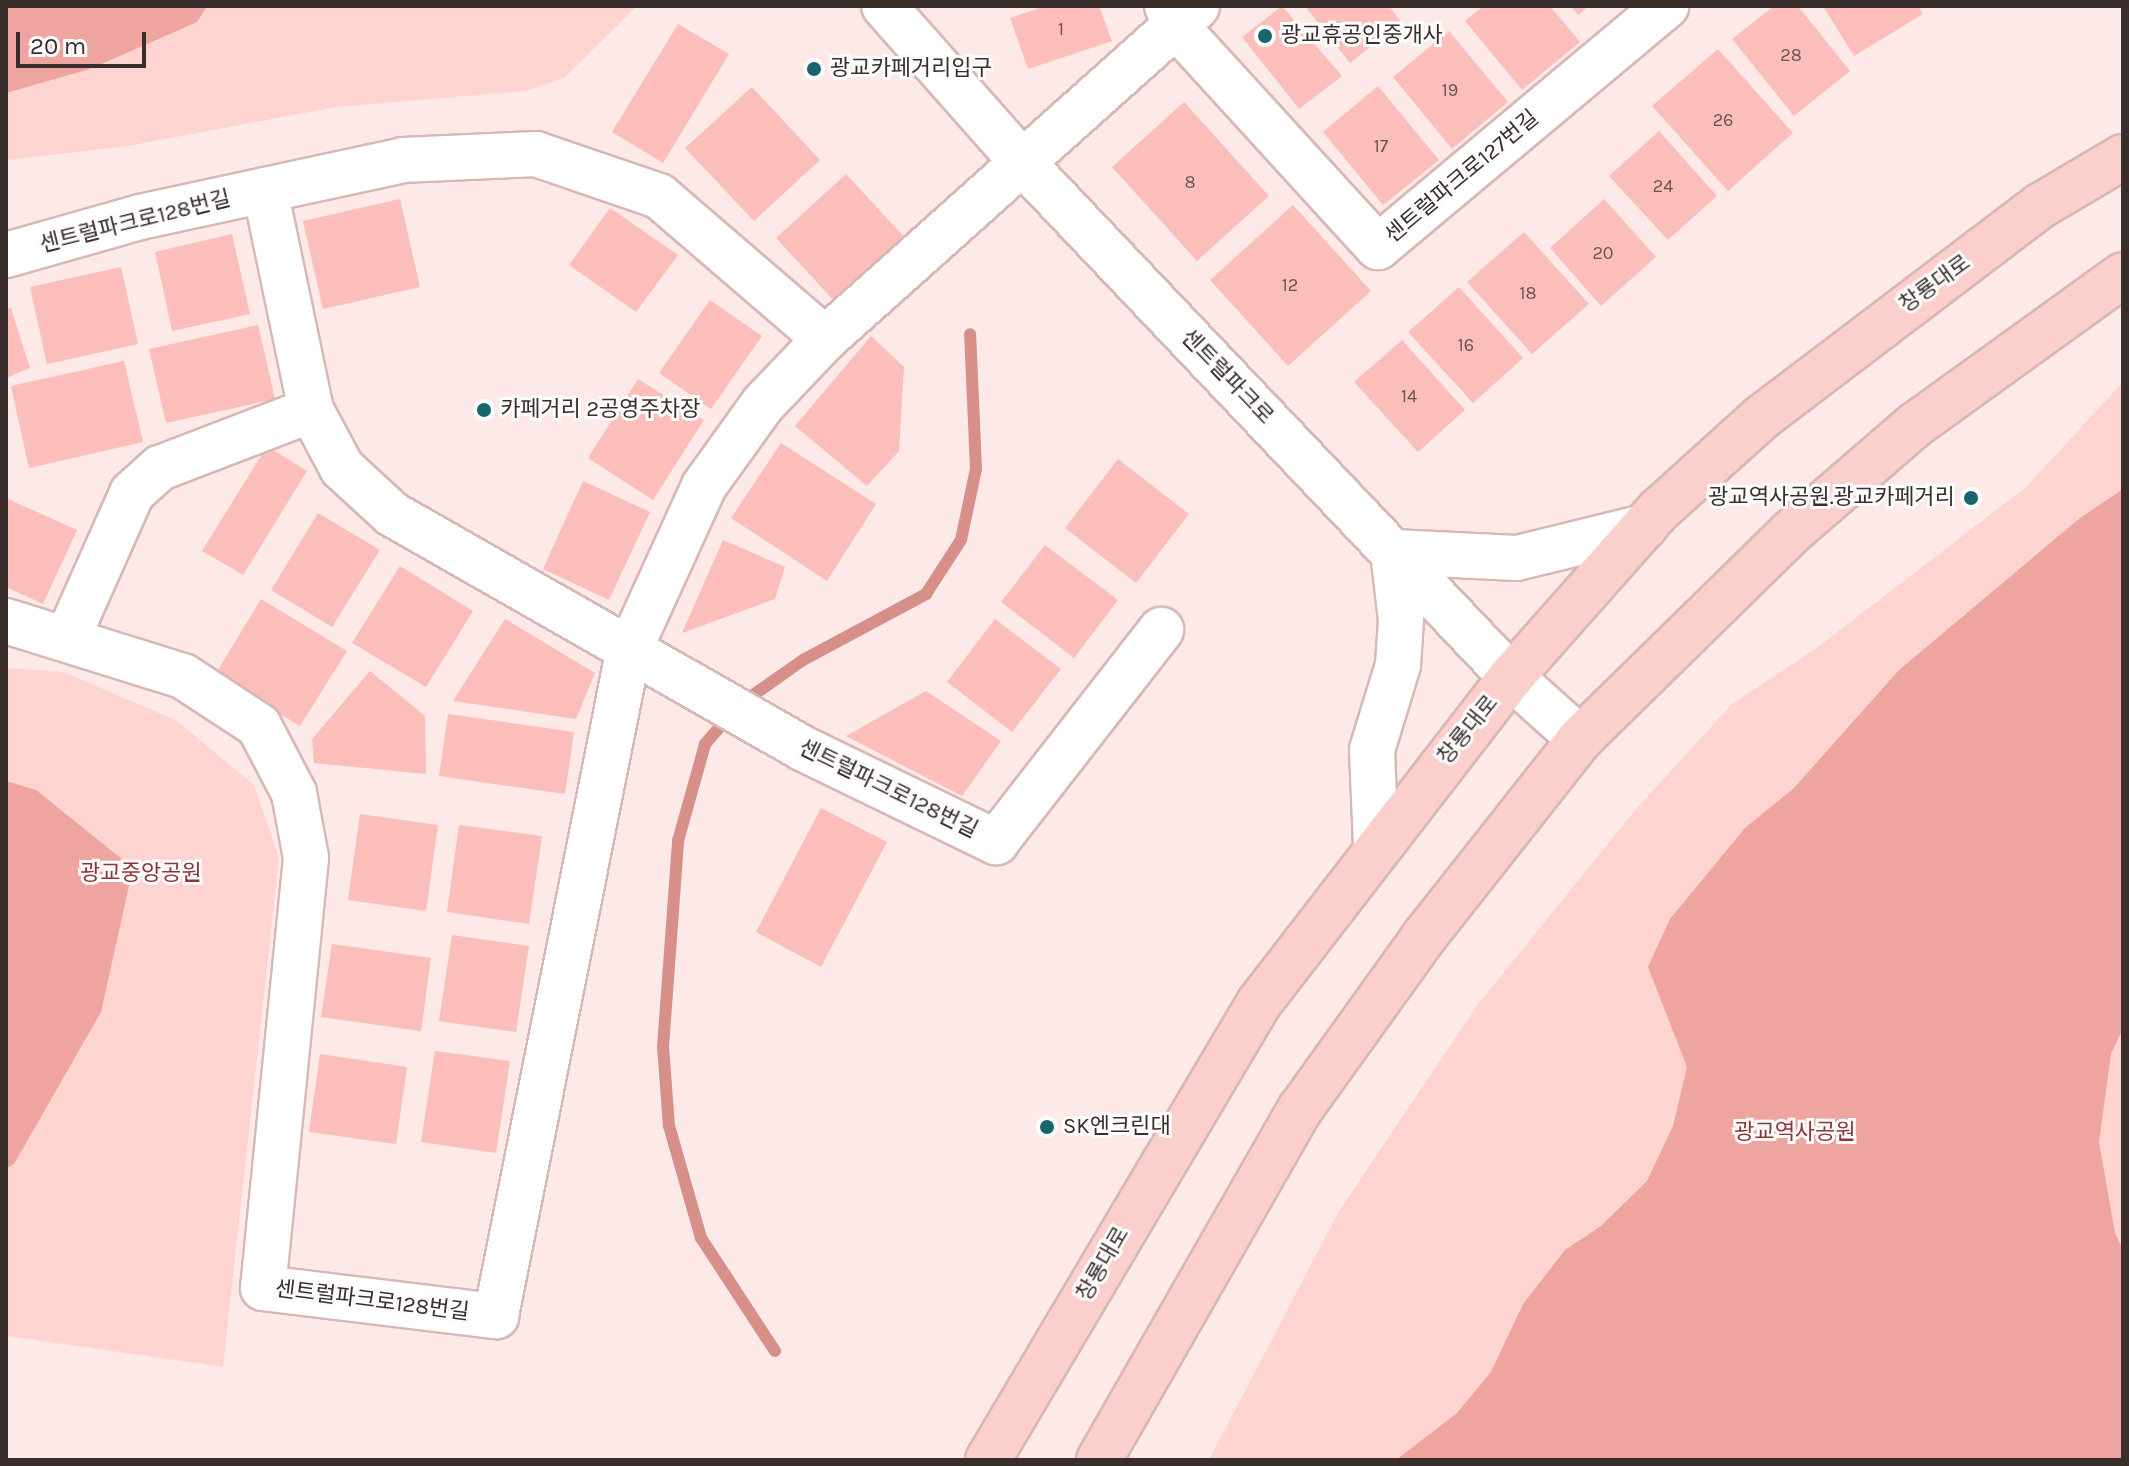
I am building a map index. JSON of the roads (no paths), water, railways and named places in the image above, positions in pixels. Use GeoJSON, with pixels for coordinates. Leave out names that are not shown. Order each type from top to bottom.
{"type":"FeatureCollection","features":[{"type":"Feature","properties":{"kind":"main road","name":"창룡대로"},"geometry":{"type":"LineString","coordinates":[[988,1460],[1207,1085],[1259,1003],[1376,846],[1511,677],[1644,527],[1762,417],[2040,206],[2123,157]]}},
{"type":"Feature","properties":{"kind":"main road"},"geometry":{"type":"LineString","coordinates":[[1099,1460],[1301,1108],[1423,938],[1580,739],[1768,554],[1915,425],[2123,275]]}},
{"type":"Feature","properties":{"kind":"street","name":"센트럴파크로"},"geometry":{"type":"LineString","coordinates":[[884,6],[1021,161],[1511,677],[1580,739]]}},
{"type":"Feature","properties":{"kind":"street","name":"센트럴파크로127번길"},"geometry":{"type":"LineString","coordinates":[[1021,161],[1180,12],[1378,247],[1666,6]]}},
{"type":"Feature","properties":{"kind":"street","name":"센트럴파크로128번길"},"geometry":{"type":"LineString","coordinates":[[6,255],[140,217],[403,160],[536,154],[659,196],[825,339]]}},
{"type":"Feature","properties":{"kind":"street","name":"센트럴파크로128번길"},"geometry":{"type":"LineString","coordinates":[[6,621],[68,637],[183,676],[259,726],[294,793],[306,858],[263,1288],[496,1316],[628,653],[704,486],[763,404],[825,339],[1021,161]]}},
{"type":"Feature","properties":{"kind":"street","name":"센트럴파크로128번길"},"geometry":{"type":"LineString","coordinates":[[265,190],[311,410],[342,468],[392,514],[628,653],[802,748],[996,842],[1161,630]]}},
{"type":"Feature","properties":{"kind":"street"},"geometry":{"type":"LineString","coordinates":[[68,637],[132,493],[160,468],[311,410]]}},
{"type":"Feature","properties":{"kind":"street"},"geometry":{"type":"LineString","coordinates":[[1376,846],[1372,750],[1399,650],[1393,552],[1517,558],[1644,527]]}},
{"type":"Feature","properties":{"kind":"waterway"},"geometry":{"type":"LineString","coordinates":[[775,1351],[701,1238],[669,1126],[663,1047],[678,841],[705,744],[739,705],[803,660],[926,594],[961,540],[976,469],[970,334]]}},
{"type":"Feature","properties":{"kind":"place","name":"광교휴공인중개사"},"geometry":{"type":"Point","coordinates":[1265,36]}},
{"type":"Feature","properties":{"kind":"place","name":"광교카페거리입구"},"geometry":{"type":"Point","coordinates":[814,69]}},
{"type":"Feature","properties":{"kind":"place","name":"카페거리 2공영주차장"},"geometry":{"type":"Point","coordinates":[484,410]}},
{"type":"Feature","properties":{"kind":"place","name":"광교역사공원.광교카페거리"},"geometry":{"type":"Point","coordinates":[1971,498]}},
{"type":"Feature","properties":{"kind":"place","name":"SK엔크린대"},"geometry":{"type":"Point","coordinates":[1047,1127]}},
{"type":"Feature","properties":{"kind":"park label","name":"광교중앙공원"},"geometry":{"type":"Point","coordinates":[141,874]}},
{"type":"Feature","properties":{"kind":"park label","name":"광교역사공원"},"geometry":{"type":"Point","coordinates":[1795,1133]}}]}
